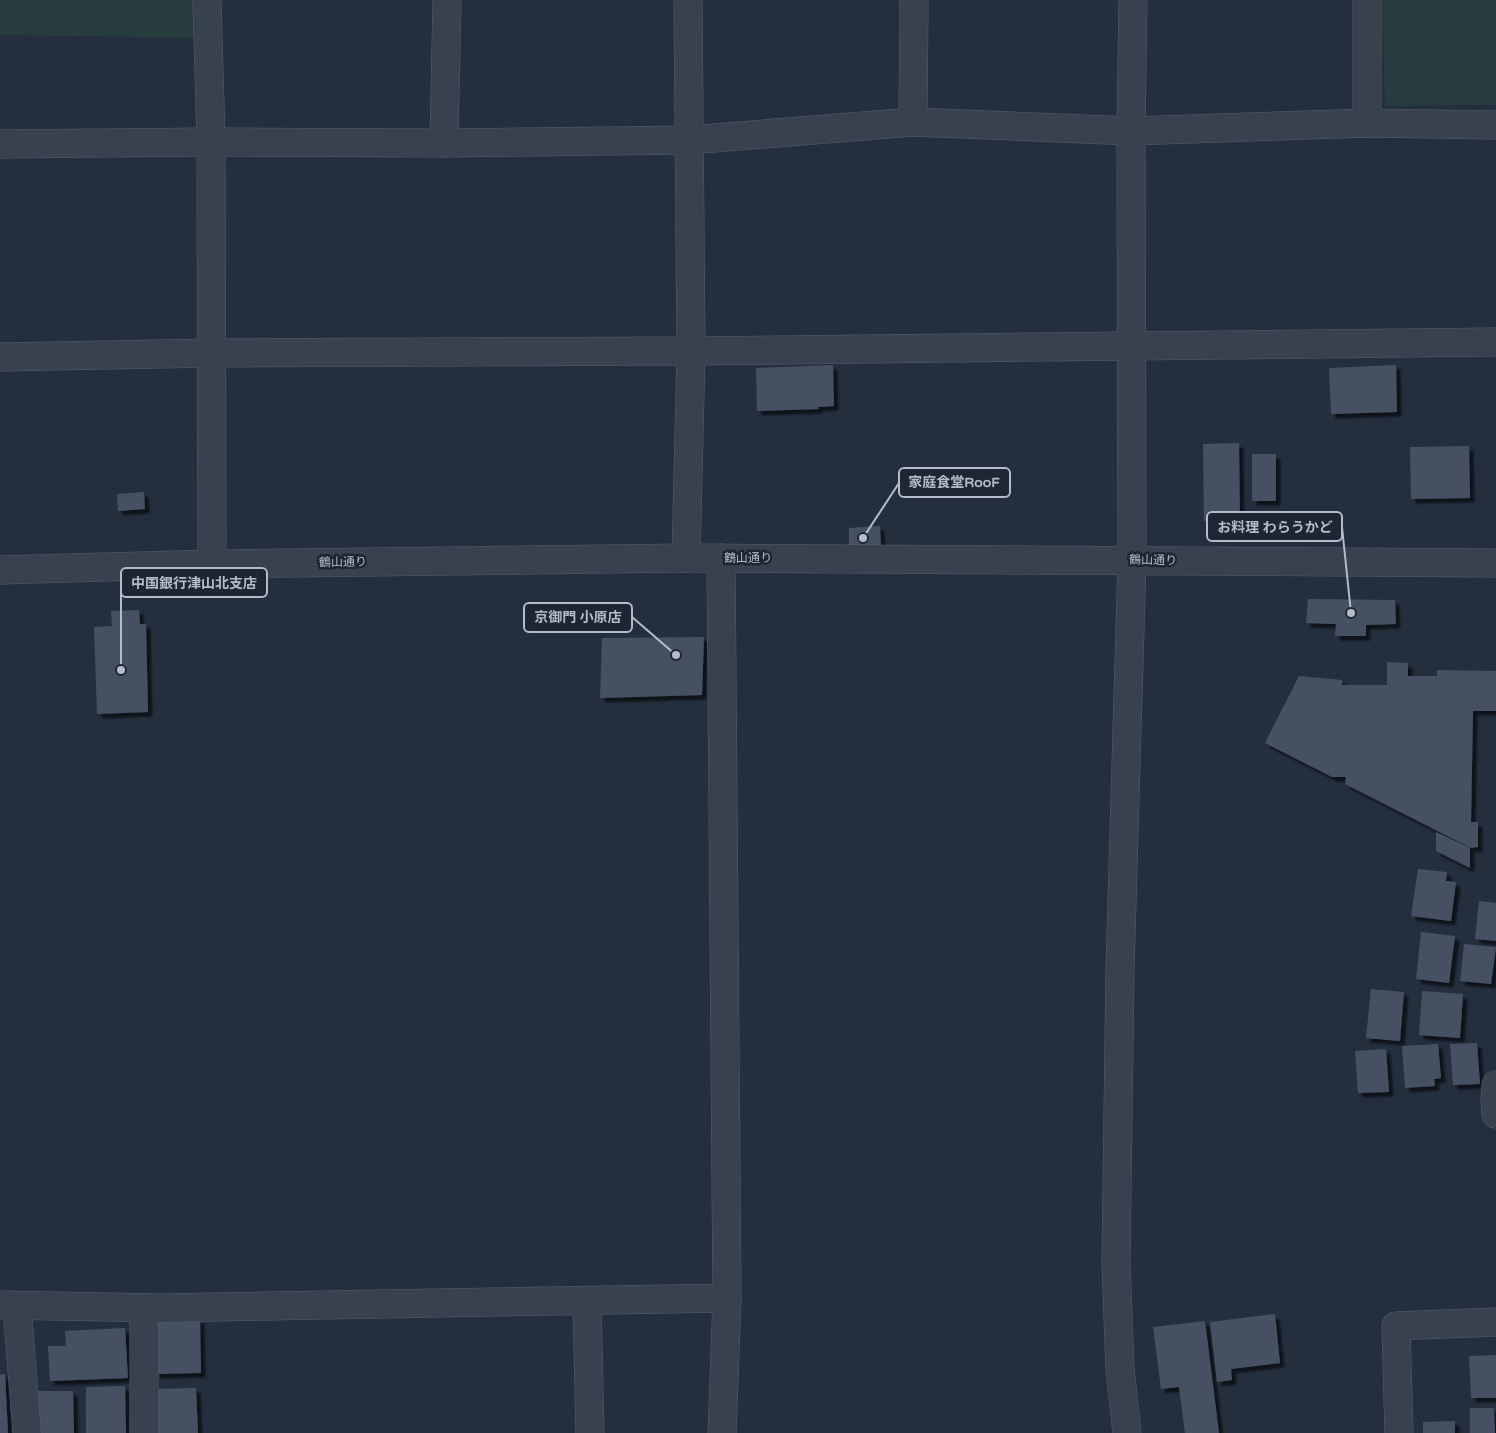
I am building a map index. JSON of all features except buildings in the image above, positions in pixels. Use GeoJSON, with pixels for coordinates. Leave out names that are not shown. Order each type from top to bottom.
{"type":"FeatureCollection","features":[{"type":"Feature","properties":{"kind":"street"},"geometry":{"type":"LineString","coordinates":[[208,0],[211,142],[212,564]]}},
{"type":"Feature","properties":{"kind":"street"},"geometry":{"type":"LineString","coordinates":[[444,143],[447,0]]}},
{"type":"Feature","properties":{"kind":"street"},"geometry":{"type":"LineString","coordinates":[[686,558],[691,351],[688,0]]}},
{"type":"Feature","properties":{"kind":"street"},"geometry":{"type":"LineString","coordinates":[[913,122],[914,0]]}},
{"type":"Feature","properties":{"kind":"street"},"geometry":{"type":"LineString","coordinates":[[1127,1433],[1120,1369],[1116,1262],[1120,979],[1132,560],[1131,131],[1133,0]]}},
{"type":"Feature","properties":{"kind":"street"},"geometry":{"type":"LineString","coordinates":[[1366,0],[1368,123]]}},
{"type":"Feature","properties":{"kind":"street"},"geometry":{"type":"LineString","coordinates":[[0,144],[211,142],[444,143],[689,140],[913,122],[1131,131],[1368,123],[1496,125]]}},
{"type":"Feature","properties":{"kind":"street"},"geometry":{"type":"LineString","coordinates":[[0,357],[212,353],[691,351],[1496,342]]}},
{"type":"Feature","properties":{"kind":"street","name":"鶴山通り"},"geometry":{"type":"LineString","coordinates":[[0,570],[212,564],[686,558],[1496,563]]}},
{"type":"Feature","properties":{"kind":"street"},"geometry":{"type":"LineString","coordinates":[[721,558],[727,1298],[722,1433]]}},
{"type":"Feature","properties":{"kind":"street"},"geometry":{"type":"LineString","coordinates":[[1496,1085],[1496,1114]]}},
{"type":"Feature","properties":{"kind":"street"},"geometry":{"type":"LineString","coordinates":[[27,1433],[9,1306],[144,1308],[727,1298]]}},
{"type":"Feature","properties":{"kind":"street"},"geometry":{"type":"LineString","coordinates":[[587,1300],[590,1433]]}},
{"type":"Feature","properties":{"kind":"street"},"geometry":{"type":"LineString","coordinates":[[144,1308],[144,1433]]}},
{"type":"Feature","properties":{"kind":"street"},"geometry":{"type":"LineString","coordinates":[[1399,1433],[1396,1326],[1496,1322]]}},
{"type":"Feature","properties":{"kind":"green space"},"geometry":{"type":"Polygon","coordinates":[[[0,0],[208,0],[208,38],[0,35],[0,0]]]}},
{"type":"Feature","properties":{"kind":"green space"},"geometry":{"type":"Polygon","coordinates":[[[1382,0],[1496,0],[1496,105],[1385,106],[1382,0]]]}},
{"type":"Feature","properties":{"kind":"place","name":"家庭食堂RooF"},"geometry":{"type":"Point","coordinates":[863,538]}},
{"type":"Feature","properties":{"kind":"place","name":"お料理 わらうかど"},"geometry":{"type":"Point","coordinates":[1351,613]}},
{"type":"Feature","properties":{"kind":"place","name":"京御門 小原店"},"geometry":{"type":"Point","coordinates":[676,655]}},
{"type":"Feature","properties":{"kind":"place","name":"中国銀行津山北支店"},"geometry":{"type":"Point","coordinates":[121,670]}}]}
